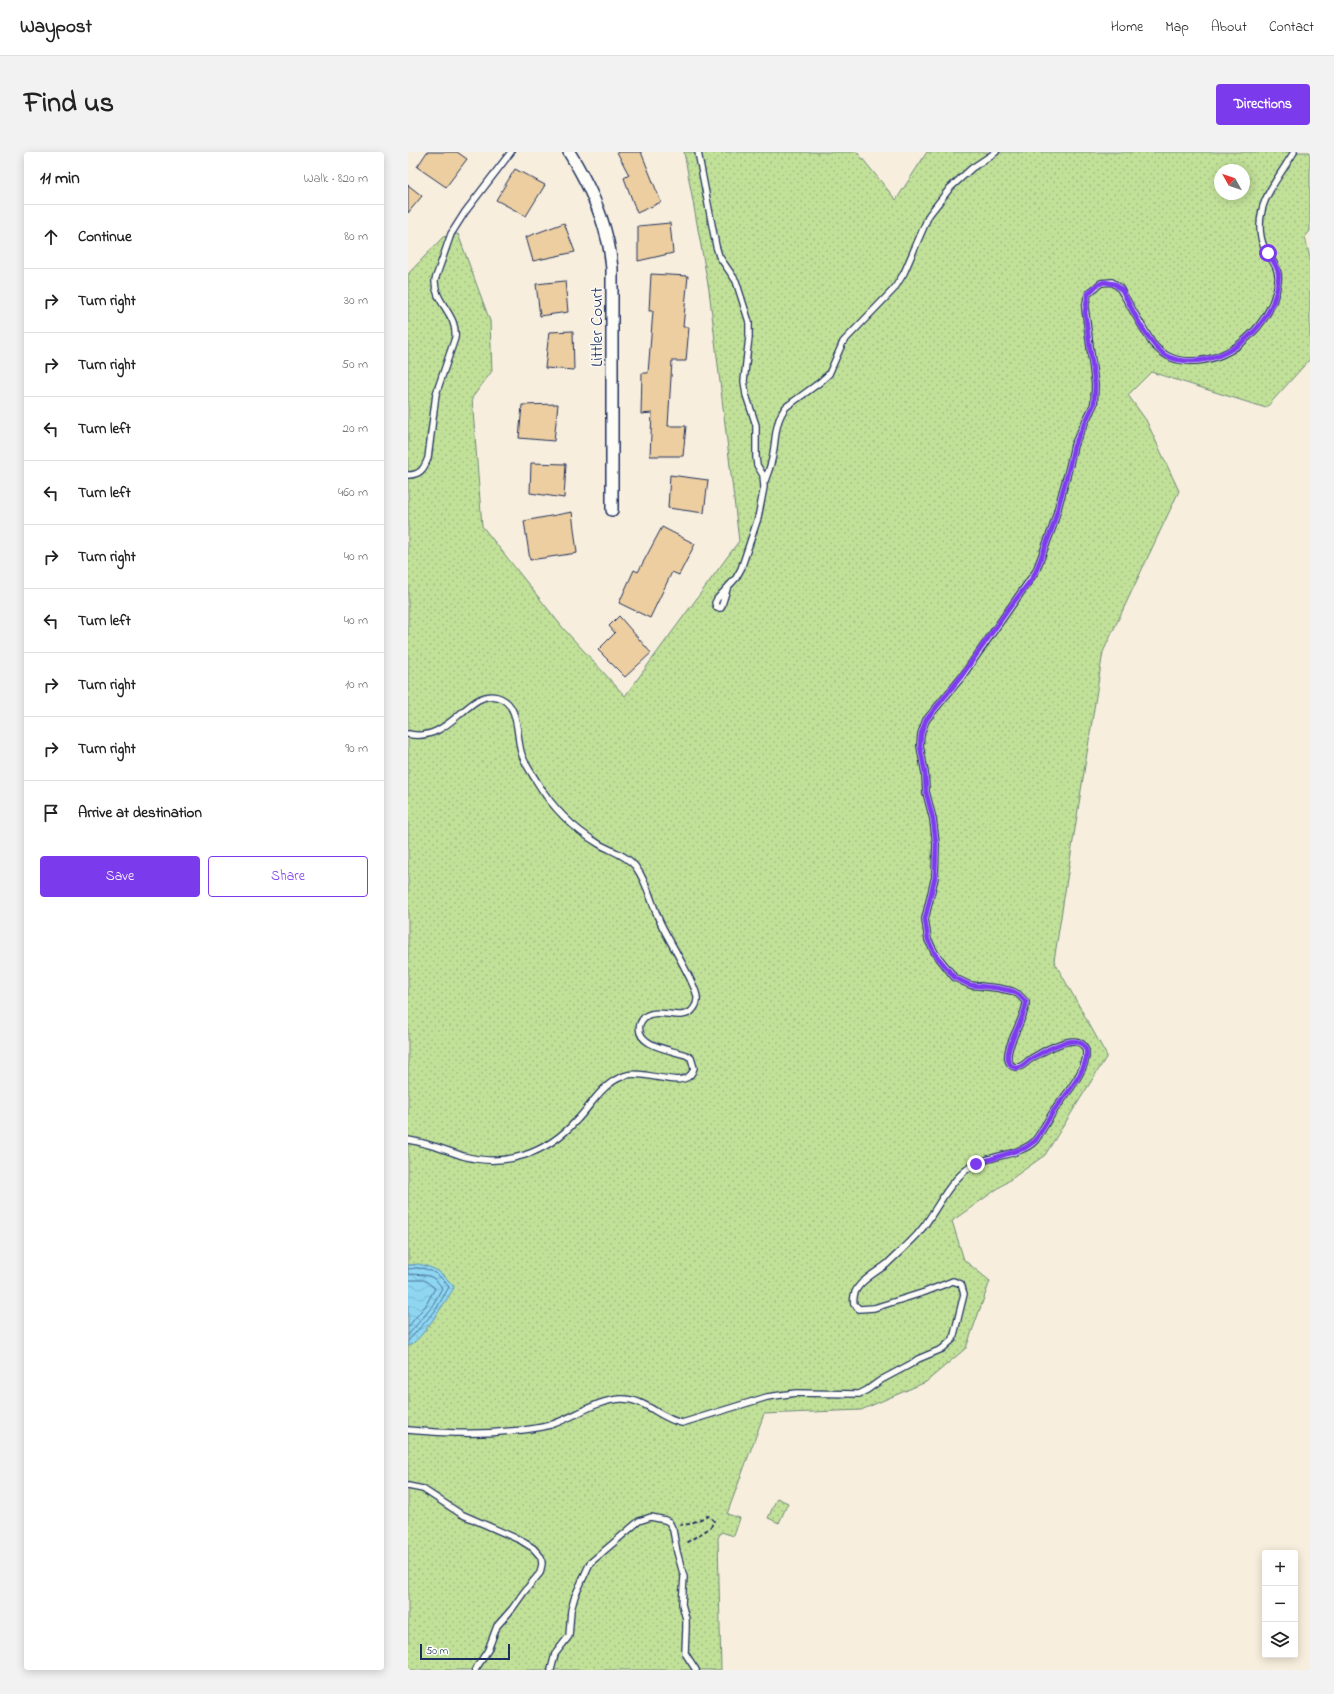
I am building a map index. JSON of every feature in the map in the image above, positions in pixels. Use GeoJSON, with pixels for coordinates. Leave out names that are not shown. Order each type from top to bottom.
{"type":"FeatureCollection","features":[{"type":"Feature","properties":{"kind":"street","name":"Littler Court"},"geometry":{"type":"LineString","coordinates":[[569,152],[582,175],[596,207],[607,237],[612,269],[612,510]]}},
{"type":"Feature","properties":{"kind":"lane"},"geometry":{"type":"LineString","coordinates":[[408,475],[420,472],[424,468],[428,458],[436,394],[455,338],[456,330],[454,322],[440,299],[435,285],[436,280],[451,234],[465,212],[511,152]]}},
{"type":"Feature","properties":{"kind":"lane"},"geometry":{"type":"LineString","coordinates":[[698,152],[716,246],[719,256],[736,281],[749,322],[749,337],[744,381],[746,394],[756,425],[756,458],[757,465],[763,475],[764,487]]}},
{"type":"Feature","properties":{"kind":"lane"},"geometry":{"type":"LineString","coordinates":[[727,589],[736,578],[744,562],[758,518],[764,487],[773,454],[777,424],[782,412],[786,407],[829,374],[843,342],[894,289],[904,273],[929,215],[950,188],[972,168],[996,152]]}},
{"type":"Feature","properties":{"kind":"lane"},"geometry":{"type":"LineString","coordinates":[[408,1430],[482,1434],[531,1429],[552,1425],[594,1406],[620,1399],[647,1405],[667,1419],[682,1423],[774,1396],[796,1393],[859,1394],[918,1359],[942,1349],[953,1339],[964,1294],[961,1284],[953,1282],[874,1308],[862,1310],[854,1304],[854,1294],[859,1286],[924,1229],[947,1191],[965,1171],[981,1161],[1025,1148],[1035,1141],[1079,1076],[1087,1052],[1080,1042],[1069,1041],[1030,1059],[1017,1068],[1012,1066],[1008,1057],[1016,1030],[1026,1006],[1026,1002],[1018,994],[1012,991],[970,985],[955,978],[930,945],[926,934],[925,919],[935,877],[936,844],[933,819],[926,792],[925,773],[920,746],[921,734],[926,720],[960,678],[1031,580],[1043,553],[1068,474],[1074,446],[1094,404],[1095,385],[1085,312],[1088,294],[1101,283],[1109,282],[1115,284],[1122,290],[1152,343],[1158,350],[1169,358],[1188,361],[1203,360],[1219,356],[1238,345],[1263,320],[1275,295],[1278,272],[1264,248],[1260,235],[1261,215],[1265,201],[1294,152]]}},
{"type":"Feature","properties":{"kind":"lane"},"geometry":{"type":"LineString","coordinates":[[408,734],[421,735],[438,731],[482,698],[495,696],[508,703],[514,713],[519,743],[524,761],[540,788],[555,807],[588,837],[626,858],[635,866],[641,876],[663,928],[688,973],[697,998],[696,1004],[689,1013],[651,1014],[641,1021],[639,1028],[647,1042],[661,1048],[686,1055],[690,1058],[694,1068],[686,1079],[671,1079],[639,1074],[622,1076],[612,1081],[601,1090],[581,1117],[558,1138],[542,1148],[516,1159],[498,1161],[480,1160],[463,1156],[438,1146],[408,1140]]}},
{"type":"Feature","properties":{"kind":"lane"},"geometry":{"type":"LineString","coordinates":[[408,1486],[423,1489],[461,1514],[520,1540],[533,1548],[541,1557],[542,1564],[540,1573],[497,1626],[488,1650],[475,1670]]}},
{"type":"Feature","properties":{"kind":"lane"},"geometry":{"type":"LineString","coordinates":[[551,1670],[555,1654],[569,1636],[571,1610],[575,1596],[590,1563],[639,1521],[651,1517],[657,1517],[665,1520],[670,1524],[673,1530],[684,1577],[682,1604],[686,1619],[685,1653],[696,1670]]}},
{"type":"Feature","properties":{"kind":"path"},"geometry":{"type":"LineString","coordinates":[[670,1524],[689,1524],[708,1516],[714,1521],[710,1528],[692,1538],[677,1552]]}},
{"type":"Feature","properties":{"kind":"green space"},"geometry":{"type":"Polygon","coordinates":[[[684,152],[857,152],[896,200],[927,152],[1310,152],[1310,231],[1305,237],[1310,258],[1310,359],[1266,408],[1151,372],[1128,395],[1146,420],[1179,491],[1103,652],[1054,961],[1107,1056],[1045,1155],[952,1221],[964,1260],[990,1281],[966,1348],[926,1382],[861,1410],[764,1414],[727,1514],[740,1518],[734,1536],[721,1532],[718,1538],[721,1670],[408,1670],[408,274],[443,237],[458,234],[490,321],[492,371],[472,398],[482,526],[563,628],[625,696],[739,541],[709,290],[684,152]]]}},
{"type":"Feature","properties":{"kind":"green space"},"geometry":{"type":"Polygon","coordinates":[[[777,1498],[788,1503],[779,1523],[768,1518],[777,1498]]]}},
{"type":"Feature","properties":{"kind":"water"},"geometry":{"type":"Polygon","coordinates":[[[419,1264],[438,1271],[453,1285],[454,1288],[420,1337],[408,1346],[408,1265],[419,1264]]]}},
{"type":"Feature","properties":{"kind":"building"},"geometry":{"type":"Polygon","coordinates":[[[427,152],[457,152],[467,159],[446,187],[417,167],[427,152]]]}},
{"type":"Feature","properties":{"kind":"building"},"geometry":{"type":"Polygon","coordinates":[[[617,152],[641,152],[661,202],[637,213],[624,178],[629,175],[617,152]]]}},
{"type":"Feature","properties":{"kind":"building"},"geometry":{"type":"Polygon","coordinates":[[[515,169],[545,185],[526,216],[496,200],[515,169]]]}},
{"type":"Feature","properties":{"kind":"building"},"geometry":{"type":"Polygon","coordinates":[[[408,185],[422,196],[408,213],[408,185]]]}},
{"type":"Feature","properties":{"kind":"building"},"geometry":{"type":"Polygon","coordinates":[[[564,223],[575,252],[533,261],[526,237],[564,223]]]}},
{"type":"Feature","properties":{"kind":"building"},"geometry":{"type":"Polygon","coordinates":[[[670,223],[673,253],[638,261],[638,226],[670,223]]]}},
{"type":"Feature","properties":{"kind":"building"},"geometry":{"type":"Polygon","coordinates":[[[651,274],[688,276],[683,327],[689,327],[686,361],[672,361],[668,426],[686,426],[683,456],[650,456],[652,413],[641,414],[642,373],[648,373],[653,311],[649,311],[651,274]]]}},
{"type":"Feature","properties":{"kind":"building"},"geometry":{"type":"Polygon","coordinates":[[[565,281],[568,312],[540,316],[536,284],[565,281]]]}},
{"type":"Feature","properties":{"kind":"building"},"geometry":{"type":"Polygon","coordinates":[[[573,331],[574,370],[545,368],[549,332],[573,331]]]}},
{"type":"Feature","properties":{"kind":"building"},"geometry":{"type":"Polygon","coordinates":[[[558,404],[554,441],[519,438],[522,405],[558,404]]]}},
{"type":"Feature","properties":{"kind":"building"},"geometry":{"type":"Polygon","coordinates":[[[531,463],[566,464],[564,498],[530,493],[531,463]]]}},
{"type":"Feature","properties":{"kind":"building"},"geometry":{"type":"Polygon","coordinates":[[[670,475],[708,480],[704,513],[668,508],[670,475]]]}},
{"type":"Feature","properties":{"kind":"building"},"geometry":{"type":"Polygon","coordinates":[[[572,512],[577,553],[530,560],[524,521],[572,512]]]}},
{"type":"Feature","properties":{"kind":"building"},"geometry":{"type":"Polygon","coordinates":[[[662,527],[695,544],[679,575],[672,572],[650,618],[619,603],[634,570],[638,572],[662,527]]]}},
{"type":"Feature","properties":{"kind":"building"},"geometry":{"type":"Polygon","coordinates":[[[619,616],[651,653],[625,677],[598,650],[615,633],[609,626],[619,616]]]}},
{"type":"Feature","properties":{"kind":"route"},"geometry":{"type":"LineString","coordinates":[[976,1164],[981,1161],[1025,1148],[1035,1141],[1042,1128],[1079,1076],[1087,1052],[1086,1048],[1080,1042],[1075,1040],[1069,1041],[1030,1059],[1017,1068],[1012,1066],[1008,1057],[1009,1051],[1026,1006],[1026,1002],[1018,994],[1012,991],[970,985],[955,978],[935,954],[930,945],[926,934],[925,919],[935,877],[936,844],[933,819],[925,785],[924,763],[920,746],[921,734],[926,720],[960,678],[1031,580],[1043,553],[1053,526],[1069,468],[1072,450],[1092,411],[1096,393],[1085,312],[1088,294],[1101,283],[1112,282],[1122,290],[1152,343],[1158,350],[1169,358],[1173,359],[1188,361],[1213,358],[1228,352],[1243,341],[1263,320],[1270,308],[1278,286],[1279,277],[1277,268],[1268,253]]}}]}
